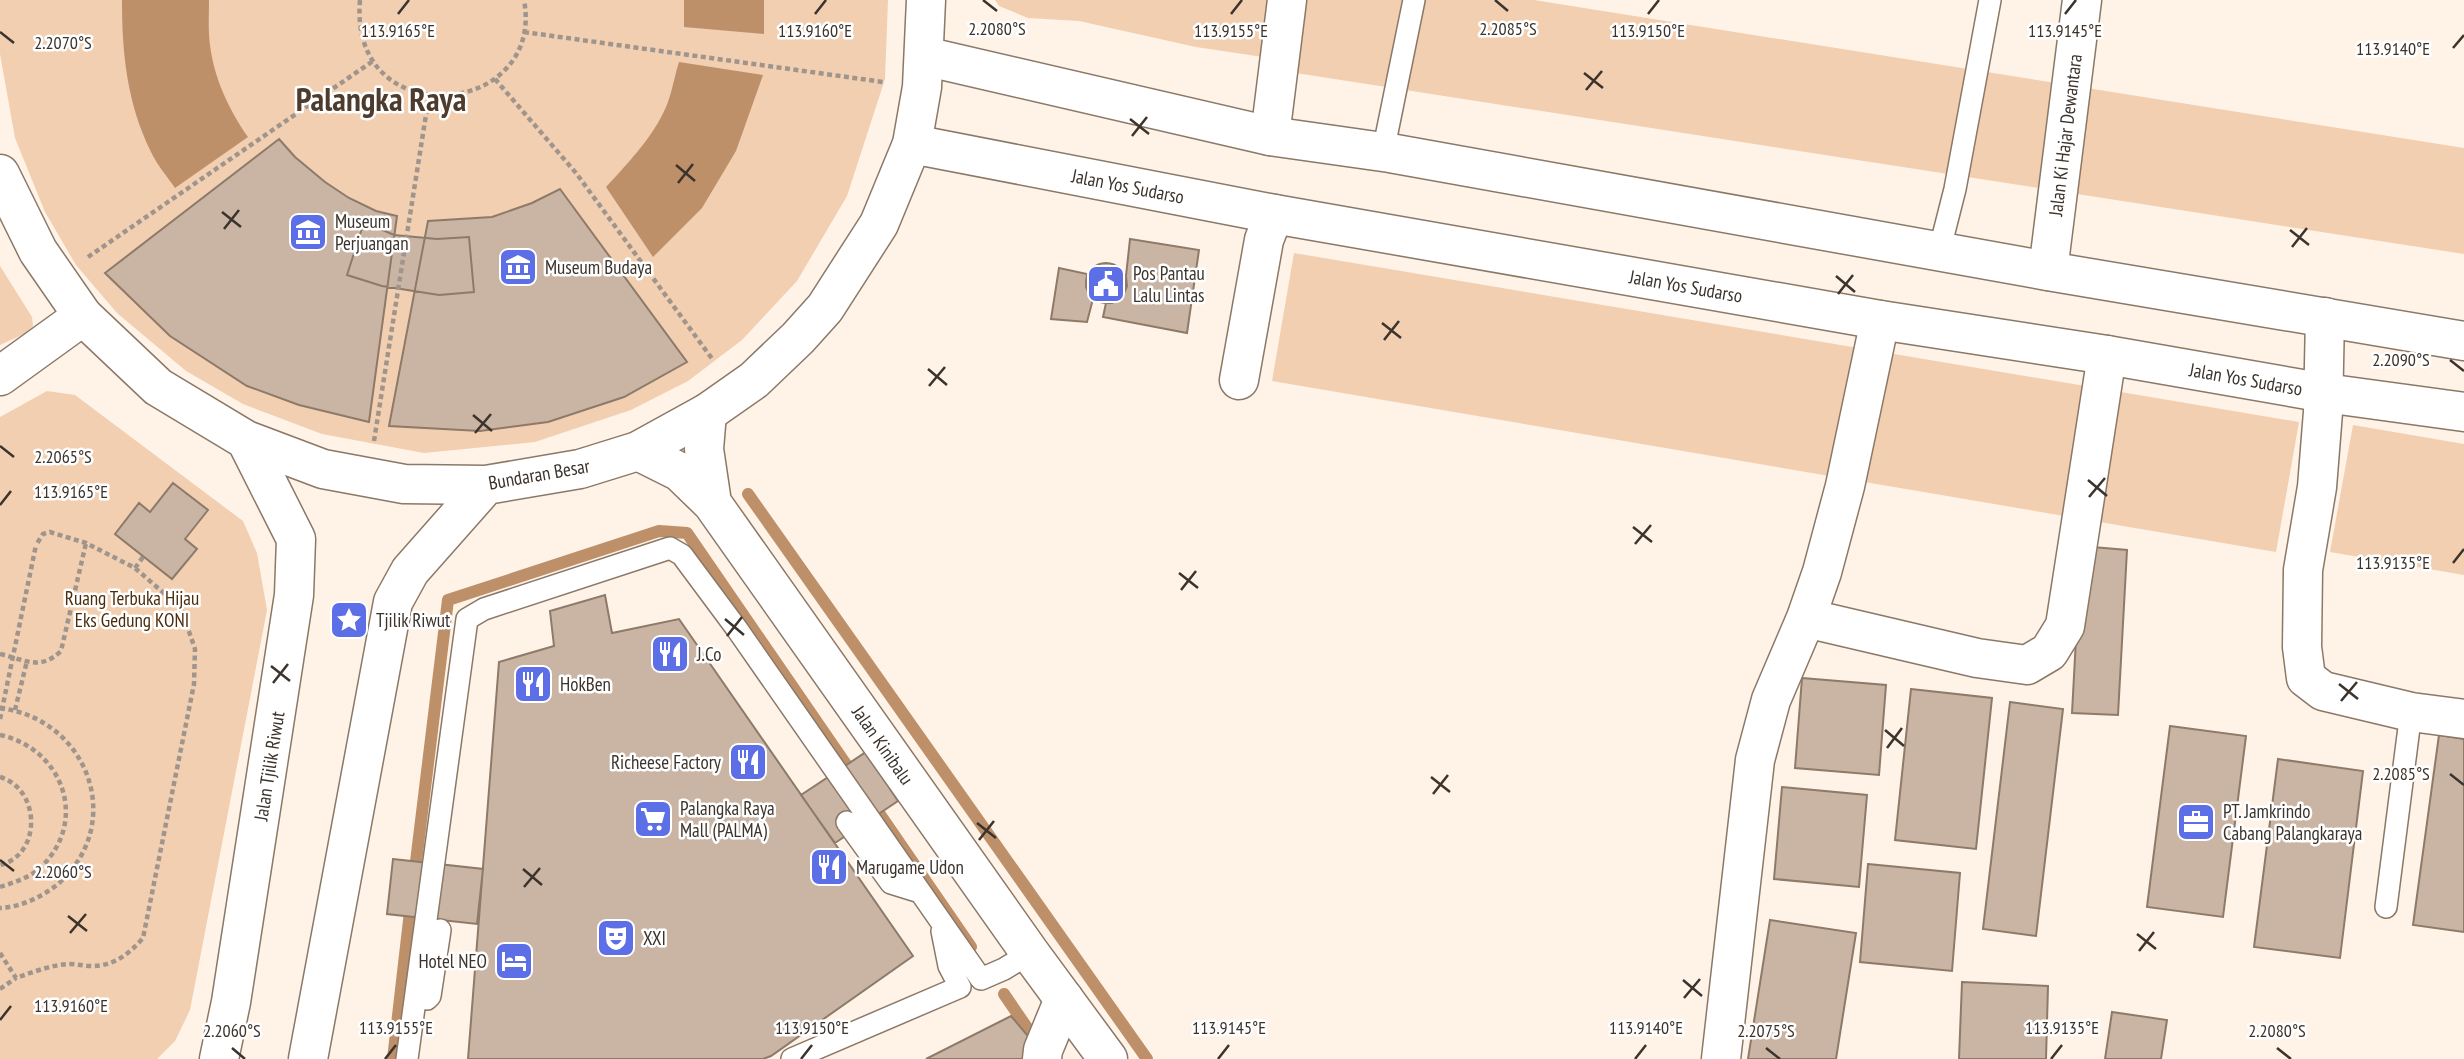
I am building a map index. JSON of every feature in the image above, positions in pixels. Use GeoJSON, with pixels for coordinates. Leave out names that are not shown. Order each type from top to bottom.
{"type":"FeatureCollection","features":[{"type":"Feature","properties":{"kind":"main road","name":"Bundaran Besar"},"geometry":{"type":"LineString","coordinates":[[0,174],[38,251],[83,316],[158,387],[246,440],[323,469],[404,484],[486,485],[580,469],[638,452],[707,413],[754,380],[825,308],[879,224],[912,144],[922,87],[926,0]]}},
{"type":"Feature","properties":{"kind":"main road"},"geometry":{"type":"LineString","coordinates":[[1270,136],[1287,0]]}},
{"type":"Feature","properties":{"kind":"main road","name":"Jalan Ki Hajar Dewantara"},"geometry":{"type":"LineString","coordinates":[[2048,271],[2082,0]]}},
{"type":"Feature","properties":{"kind":"main road"},"geometry":{"type":"LineString","coordinates":[[924,56],[1270,136],[1383,152],[1939,252],[2464,341]]}},
{"type":"Feature","properties":{"kind":"main road","name":"Jalan Yos Sudarso"},"geometry":{"type":"LineString","coordinates":[[912,144],[1274,214],[1880,320],[2107,355],[2325,393],[2464,412]]}},
{"type":"Feature","properties":{"kind":"main road"},"geometry":{"type":"LineString","coordinates":[[1239,380],[1265,240],[1274,214]]}},
{"type":"Feature","properties":{"kind":"main road"},"geometry":{"type":"LineString","coordinates":[[0,376],[83,316]]}},
{"type":"Feature","properties":{"kind":"main road"},"geometry":{"type":"LineString","coordinates":[[2325,317],[2325,393],[2317,488],[2304,570],[2302,647],[2306,678],[2323,691],[2411,712],[2464,719]]}},
{"type":"Feature","properties":{"kind":"main road"},"geometry":{"type":"LineString","coordinates":[[1721,1059],[1755,760],[1771,700],[1806,618],[1822,572],[1845,486],[1880,320]]}},
{"type":"Feature","properties":{"kind":"main road"},"geometry":{"type":"LineString","coordinates":[[1806,618],[1977,657],[2027,665],[2049,652],[2065,626],[2107,355]]}},
{"type":"Feature","properties":{"kind":"main road","name":"Jalan Kinibalu"},"geometry":{"type":"LineString","coordinates":[[707,413],[704,449],[712,503],[1108,1059]]}},
{"type":"Feature","properties":{"kind":"main road","name":"Jalan Tjilik Riwut"},"geometry":{"type":"LineString","coordinates":[[219,1059],[231,1002],[295,595],[296,539],[246,440]]}},
{"type":"Feature","properties":{"kind":"main road"},"geometry":{"type":"LineString","coordinates":[[638,452],[680,472],[712,503]]}},
{"type":"Feature","properties":{"kind":"main road"},"geometry":{"type":"LineString","coordinates":[[308,1059],[393,602],[410,571],[486,485]]}},
{"type":"Feature","properties":{"kind":"main road"},"geometry":{"type":"LineString","coordinates":[[1042,1059],[1043,1050],[1064,999]]}},
{"type":"Feature","properties":{"kind":"main road"},"geometry":{"type":"LineString","coordinates":[[197,1059],[231,1002]]}},
{"type":"Feature","properties":{"kind":"lane"},"geometry":{"type":"LineString","coordinates":[[1383,152],[1414,0]]}},
{"type":"Feature","properties":{"kind":"lane"},"geometry":{"type":"LineString","coordinates":[[1939,252],[1955,189],[1990,0]]}},
{"type":"Feature","properties":{"kind":"lane"},"geometry":{"type":"LineString","coordinates":[[407,1059],[467,619],[484,608],[670,548],[682,555],[737,629],[981,979],[1030,953]]}},
{"type":"Feature","properties":{"kind":"lane"},"geometry":{"type":"LineString","coordinates":[[2386,907],[2411,712]]}},
{"type":"Feature","properties":{"kind":"lane"},"geometry":{"type":"LineString","coordinates":[[847,822],[891,883],[920,892]]}},
{"type":"Feature","properties":{"kind":"lane"},"geometry":{"type":"LineString","coordinates":[[792,1059],[960,987],[949,966],[940,920]]}},
{"type":"Feature","properties":{"kind":"lane"},"geometry":{"type":"LineString","coordinates":[[413,1017],[430,996],[440,930]]}},
{"type":"Feature","properties":{"kind":"path"},"geometry":{"type":"LineString","coordinates":[[360,0],[359,18],[363,40],[373,61],[388,77],[407,89],[429,96],[453,96],[475,90],[495,79],[518,50],[524,32],[524,0]]}},
{"type":"Feature","properties":{"kind":"path"},"geometry":{"type":"LineString","coordinates":[[524,32],[885,82]]}},
{"type":"Feature","properties":{"kind":"path"},"geometry":{"type":"LineString","coordinates":[[77,265],[373,61]]}},
{"type":"Feature","properties":{"kind":"path"},"geometry":{"type":"LineString","coordinates":[[495,79],[576,173],[721,371]]}},
{"type":"Feature","properties":{"kind":"path"},"geometry":{"type":"LineString","coordinates":[[373,444],[429,96]]}},
{"type":"Feature","properties":{"kind":"path"},"geometry":{"type":"LineString","coordinates":[[0,719],[36,545],[43,534],[50,532],[86,543],[135,568],[181,608],[195,649],[194,684],[143,938],[131,953],[113,963],[93,967],[69,964],[36,971],[16,978],[0,989]]}},
{"type":"Feature","properties":{"kind":"path"},"geometry":{"type":"LineString","coordinates":[[0,654],[41,664],[50,661],[61,651],[86,543]]}},
{"type":"Feature","properties":{"kind":"path"},"geometry":{"type":"LineString","coordinates":[[135,568],[143,556]]}},
{"type":"Feature","properties":{"kind":"path"},"geometry":{"type":"LineString","coordinates":[[15,710],[27,661]]}},
{"type":"Feature","properties":{"kind":"path"},"geometry":{"type":"LineString","coordinates":[[0,708],[15,710],[47,724],[72,747],[84,767],[92,789],[93,812],[90,835],[81,857],[68,875],[50,891],[30,901],[0,908]]}},
{"type":"Feature","properties":{"kind":"path"},"geometry":{"type":"LineString","coordinates":[[0,735],[18,739],[39,752],[55,772],[65,796],[65,821],[58,845],[43,866],[22,880],[0,887]]}},
{"type":"Feature","properties":{"kind":"path"},"geometry":{"type":"LineString","coordinates":[[0,777],[20,790],[29,804],[32,822],[29,839],[19,854],[0,865]]}},
{"type":"Feature","properties":{"kind":"path"},"geometry":{"type":"LineString","coordinates":[[0,953],[16,978]]}},
{"type":"Feature","properties":{"kind":"green space"},"geometry":{"type":"Polygon","coordinates":[[[0,0],[888,0],[885,79],[847,196],[797,281],[742,340],[688,381],[631,410],[535,442],[424,453],[322,434],[243,404],[186,371],[117,313],[76,265],[45,212],[15,138],[0,54],[0,0]]]}},
{"type":"Feature","properties":{"kind":"green space"},"geometry":{"type":"Polygon","coordinates":[[[995,0],[1271,0],[1263,57],[1196,47],[1079,21],[1028,18],[999,6],[995,0]]]}},
{"type":"Feature","properties":{"kind":"green space"},"geometry":{"type":"Polygon","coordinates":[[[1305,0],[1534,0],[2464,148],[2464,254],[1296,73],[1305,0]]]}},
{"type":"Feature","properties":{"kind":"green space"},"geometry":{"type":"Polygon","coordinates":[[[1294,253],[2299,422],[2276,552],[1272,381],[1294,253]]]}},
{"type":"Feature","properties":{"kind":"green space"},"geometry":{"type":"Polygon","coordinates":[[[0,266],[32,317],[33,326],[26,333],[0,345],[0,266]]]}},
{"type":"Feature","properties":{"kind":"green space","name":"Ruang Terbuka Hijau Eks Gedung KONI"},"geometry":{"type":"Polygon","coordinates":[[[47,391],[75,395],[243,521],[257,553],[267,610],[190,1010],[175,1041],[157,1059],[0,1059],[0,417],[47,391]]]}},
{"type":"Feature","properties":{"kind":"green space"},"geometry":{"type":"Polygon","coordinates":[[[2353,425],[2464,444],[2464,575],[2330,552],[2353,425]]]}},
{"type":"Feature","properties":{"kind":"shaded area"},"geometry":{"type":"Polygon","coordinates":[[[122,0],[209,0],[209,39],[215,70],[229,105],[248,137],[175,188],[153,157],[136,115],[127,78],[122,0]]]}},
{"type":"Feature","properties":{"kind":"shaded area"},"geometry":{"type":"Polygon","coordinates":[[[684,0],[764,0],[764,34],[684,27],[684,0]]]}},
{"type":"Feature","properties":{"kind":"shaded area"},"geometry":{"type":"Polygon","coordinates":[[[679,62],[763,75],[736,151],[702,208],[653,257],[606,187],[658,123],[669,99],[679,62]]]}},
{"type":"Feature","properties":{"kind":"building"},"geometry":{"type":"Polygon","coordinates":[[[279,139],[295,157],[349,198],[376,211],[397,216],[369,422],[299,405],[247,386],[170,336],[105,273],[279,139]]]}},
{"type":"Feature","properties":{"kind":"building"},"geometry":{"type":"Polygon","coordinates":[[[560,189],[687,362],[624,397],[548,422],[480,431],[389,426],[428,221],[492,217],[532,203],[560,189]]]}},
{"type":"Feature","properties":{"kind":"building"},"geometry":{"type":"Polygon","coordinates":[[[364,222],[394,235],[437,239],[469,237],[474,292],[439,295],[382,286],[347,275],[364,222]]]}},
{"type":"Feature","properties":{"kind":"building"},"geometry":{"type":"Polygon","coordinates":[[[1130,239],[1199,250],[1187,333],[1103,317],[1106,303],[1112,303],[1123,296],[1127,286],[1130,239]]]}},
{"type":"Feature","properties":{"kind":"building","name":"Pos Pantau Lalu Lintas"},"geometry":{"type":"Polygon","coordinates":[[[1106,263],[1114,264],[1120,269],[1125,275],[1125,291],[1120,297],[1114,302],[1106,303],[1098,302],[1092,297],[1087,291],[1086,283],[1087,275],[1092,269],[1098,264],[1106,263]]]}},
{"type":"Feature","properties":{"kind":"building"},"geometry":{"type":"Polygon","coordinates":[[[1059,268],[1087,274],[1086,287],[1093,299],[1087,322],[1051,319],[1059,268]]]}},
{"type":"Feature","properties":{"kind":"building"},"geometry":{"type":"Polygon","coordinates":[[[173,483],[208,510],[185,539],[197,549],[172,579],[115,534],[139,503],[150,512],[173,483]]]}},
{"type":"Feature","properties":{"kind":"building"},"geometry":{"type":"Polygon","coordinates":[[[2081,546],[2127,550],[2118,715],[2072,713],[2081,546]]]}},
{"type":"Feature","properties":{"kind":"building","name":"Palangka Raya Mall (PALMA)"},"geometry":{"type":"Polygon","coordinates":[[[605,595],[612,633],[679,619],[913,956],[763,1059],[468,1059],[499,662],[554,646],[550,611],[605,595]]]}},
{"type":"Feature","properties":{"kind":"building"},"geometry":{"type":"Polygon","coordinates":[[[1802,678],[1886,685],[1879,775],[1795,768],[1802,678]]]}},
{"type":"Feature","properties":{"kind":"building"},"geometry":{"type":"Polygon","coordinates":[[[1911,689],[1992,698],[1976,849],[1895,840],[1911,689]]]}},
{"type":"Feature","properties":{"kind":"building"},"geometry":{"type":"Polygon","coordinates":[[[2010,702],[2063,709],[2036,936],[1983,929],[2010,702]]]}},
{"type":"Feature","properties":{"kind":"building","name":"PT. Jamkrindo Cabang Palangkaraya"},"geometry":{"type":"Polygon","coordinates":[[[2170,726],[2246,736],[2223,917],[2147,907],[2170,726]]]}},
{"type":"Feature","properties":{"kind":"building"},"geometry":{"type":"Polygon","coordinates":[[[2439,735],[2464,739],[2464,932],[2413,925],[2439,735]]]}},
{"type":"Feature","properties":{"kind":"building"},"geometry":{"type":"Polygon","coordinates":[[[866,752],[898,801],[835,843],[801,795],[866,752]]]}},
{"type":"Feature","properties":{"kind":"building"},"geometry":{"type":"Polygon","coordinates":[[[2278,759],[2363,771],[2340,958],[2254,947],[2278,759]]]}},
{"type":"Feature","properties":{"kind":"building"},"geometry":{"type":"Polygon","coordinates":[[[1782,787],[1867,795],[1859,887],[1774,879],[1782,787]]]}},
{"type":"Feature","properties":{"kind":"building"},"geometry":{"type":"Polygon","coordinates":[[[393,859],[483,869],[477,924],[387,914],[393,859]]]}},
{"type":"Feature","properties":{"kind":"building"},"geometry":{"type":"Polygon","coordinates":[[[1868,864],[1960,873],[1952,971],[1860,962],[1868,864]]]}},
{"type":"Feature","properties":{"kind":"building"},"geometry":{"type":"Polygon","coordinates":[[[1770,920],[1856,933],[1836,1059],[1748,1059],[1770,920]]]}},
{"type":"Feature","properties":{"kind":"building"},"geometry":{"type":"Polygon","coordinates":[[[1962,982],[2048,986],[2046,1059],[1959,1059],[1962,982]]]}},
{"type":"Feature","properties":{"kind":"building"},"geometry":{"type":"Polygon","coordinates":[[[2112,1012],[2167,1020],[2161,1059],[2105,1059],[2112,1012]]]}},
{"type":"Feature","properties":{"kind":"building"},"geometry":{"type":"Polygon","coordinates":[[[1011,1016],[1033,1042],[1031,1059],[926,1059],[1011,1016]]]}},
{"type":"Feature","properties":{"kind":"waterway"},"geometry":{"type":"LineString","coordinates":[[748,494],[1147,1059]]}},
{"type":"Feature","properties":{"kind":"waterway"},"geometry":{"type":"LineString","coordinates":[[414,878],[448,600],[659,531],[687,533],[854,776]]}},
{"type":"Feature","properties":{"kind":"waterway"},"geometry":{"type":"LineString","coordinates":[[870,800],[971,947]]}},
{"type":"Feature","properties":{"kind":"waterway"},"geometry":{"type":"LineString","coordinates":[[393,1059],[411,903]]}},
{"type":"Feature","properties":{"kind":"waterway"},"geometry":{"type":"LineString","coordinates":[[1004,994],[1030,1032]]}},
{"type":"Feature","properties":{"kind":"place","name":"Museum Perjuangan"},"geometry":{"type":"Point","coordinates":[308,232]}},
{"type":"Feature","properties":{"kind":"place","name":"Museum Budaya"},"geometry":{"type":"Point","coordinates":[518,267]}},
{"type":"Feature","properties":{"kind":"place","name":"Pos Pantau Lalu Lintas"},"geometry":{"type":"Point","coordinates":[1106,284]}},
{"type":"Feature","properties":{"kind":"place","name":"Tjilik Riwut"},"geometry":{"type":"Point","coordinates":[349,620]}},
{"type":"Feature","properties":{"kind":"place","name":"J.Co"},"geometry":{"type":"Point","coordinates":[670,654]}},
{"type":"Feature","properties":{"kind":"place","name":"HokBen"},"geometry":{"type":"Point","coordinates":[533,684]}},
{"type":"Feature","properties":{"kind":"place","name":"Richeese Factory"},"geometry":{"type":"Point","coordinates":[748,762]}},
{"type":"Feature","properties":{"kind":"place","name":"Palangka Raya Mall (PALMA)"},"geometry":{"type":"Point","coordinates":[653,819]}},
{"type":"Feature","properties":{"kind":"place","name":"PT. Jamkrindo Cabang Palangkaraya"},"geometry":{"type":"Point","coordinates":[2196,822]}},
{"type":"Feature","properties":{"kind":"place","name":"Marugame Udon"},"geometry":{"type":"Point","coordinates":[829,867]}},
{"type":"Feature","properties":{"kind":"place","name":"XXI"},"geometry":{"type":"Point","coordinates":[616,938]}},
{"type":"Feature","properties":{"kind":"place","name":"Hotel NEO"},"geometry":{"type":"Point","coordinates":[514,961]}},
{"type":"Feature","properties":{"kind":"district","name":"Palangka Raya"},"geometry":{"type":"Point","coordinates":[381,99]}}]}
